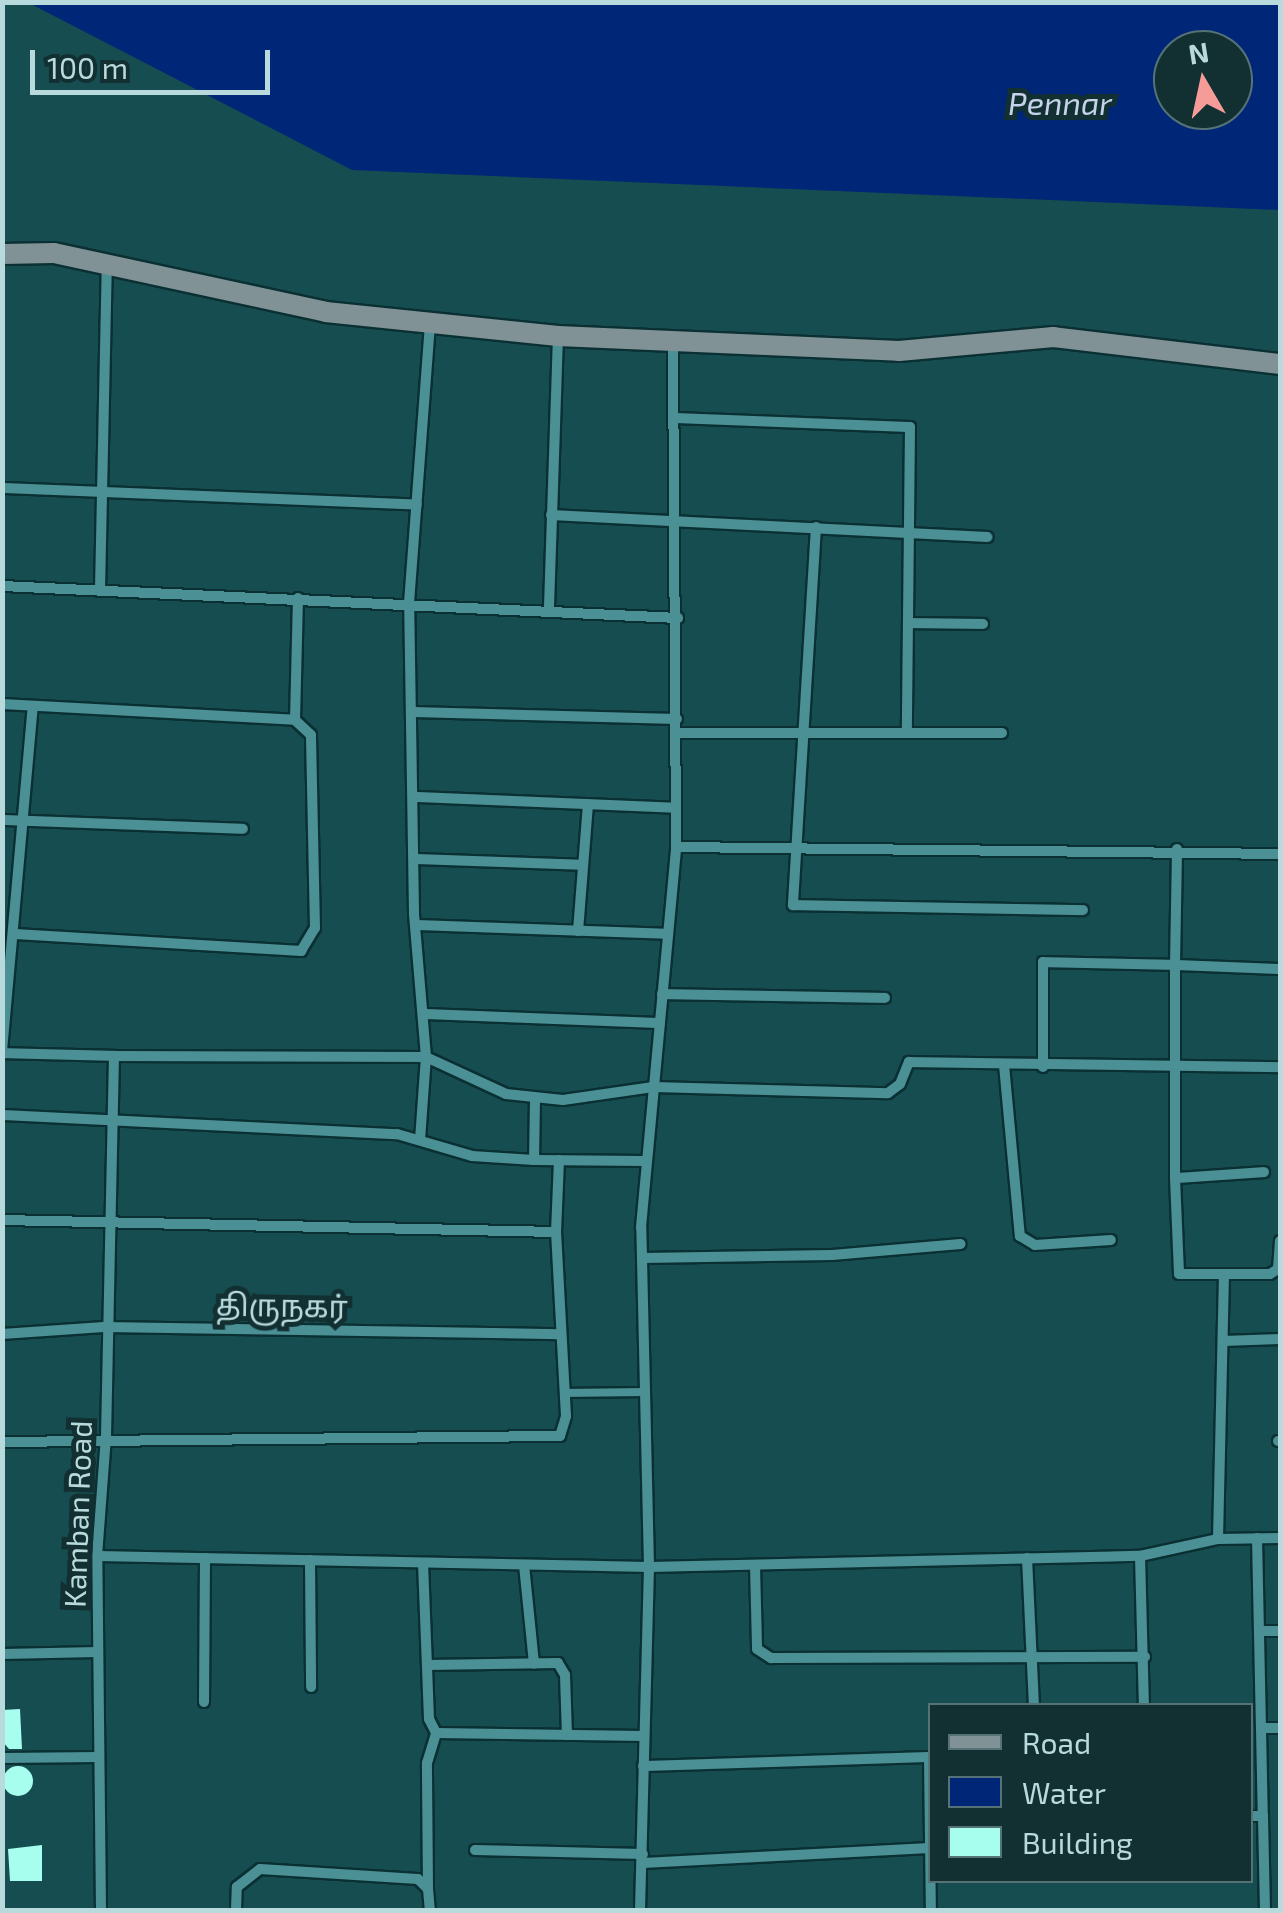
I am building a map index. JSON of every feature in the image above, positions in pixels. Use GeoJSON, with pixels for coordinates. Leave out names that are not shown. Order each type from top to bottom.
{"type":"FeatureCollection","features":[{"type":"Feature","properties":{"kind":"main road"},"geometry":{"type":"LineString","coordinates":[[2,254],[54,254],[326,312],[558,336],[899,351],[1054,337],[1280,364]]}},
{"type":"Feature","properties":{"kind":"street"},"geometry":{"type":"LineString","coordinates":[[100,590],[107,266]]}},
{"type":"Feature","properties":{"kind":"street"},"geometry":{"type":"LineString","coordinates":[[420,1140],[426,1057],[415,925],[417,798],[409,603],[430,324]]}},
{"type":"Feature","properties":{"kind":"street"},"geometry":{"type":"LineString","coordinates":[[549,608],[558,336]]}},
{"type":"Feature","properties":{"kind":"street"},"geometry":{"type":"LineString","coordinates":[[640,1910],[649,1567],[642,1258],[645,1161],[676,847],[678,618],[672,344]]}},
{"type":"Feature","properties":{"kind":"street"},"geometry":{"type":"LineString","coordinates":[[674,418],[910,427],[907,733]]}},
{"type":"Feature","properties":{"kind":"street"},"geometry":{"type":"LineString","coordinates":[[2,488],[417,505]]}},
{"type":"Feature","properties":{"kind":"street"},"geometry":{"type":"LineString","coordinates":[[551,515],[987,536]]}},
{"type":"Feature","properties":{"kind":"street"},"geometry":{"type":"LineString","coordinates":[[816,526],[790,899],[802,907],[1083,910]]}},
{"type":"Feature","properties":{"kind":"street"},"geometry":{"type":"LineString","coordinates":[[4,588],[549,608],[678,618]]}},
{"type":"Feature","properties":{"kind":"street"},"geometry":{"type":"LineString","coordinates":[[295,720],[298,598]]}},
{"type":"Feature","properties":{"kind":"street"},"geometry":{"type":"LineString","coordinates":[[909,623],[983,624]]}},
{"type":"Feature","properties":{"kind":"street"},"geometry":{"type":"LineString","coordinates":[[2,704],[295,720],[311,734],[315,928],[301,951],[15,934]]}},
{"type":"Feature","properties":{"kind":"street"},"geometry":{"type":"LineString","coordinates":[[33,706],[2,1052],[426,1057],[479,1084],[536,1099],[653,1087],[888,1093],[900,1084],[909,1062],[1043,1067],[1280,1067]]}},
{"type":"Feature","properties":{"kind":"street"},"geometry":{"type":"LineString","coordinates":[[413,712],[678,720]]}},
{"type":"Feature","properties":{"kind":"street"},"geometry":{"type":"LineString","coordinates":[[677,733],[1002,733]]}},
{"type":"Feature","properties":{"kind":"street"},"geometry":{"type":"LineString","coordinates":[[417,798],[676,808]]}},
{"type":"Feature","properties":{"kind":"street"},"geometry":{"type":"LineString","coordinates":[[578,931],[588,804]]}},
{"type":"Feature","properties":{"kind":"street"},"geometry":{"type":"LineString","coordinates":[[2,820],[243,829]]}},
{"type":"Feature","properties":{"kind":"street"},"geometry":{"type":"LineString","coordinates":[[676,847],[1177,849],[1280,854]]}},
{"type":"Feature","properties":{"kind":"street"},"geometry":{"type":"LineString","coordinates":[[1177,849],[1175,1267],[1186,1278],[1270,1274],[1278,1268],[1280,1241]]}},
{"type":"Feature","properties":{"kind":"street"},"geometry":{"type":"LineString","coordinates":[[414,858],[583,865]]}},
{"type":"Feature","properties":{"kind":"street"},"geometry":{"type":"LineString","coordinates":[[415,925],[668,934]]}},
{"type":"Feature","properties":{"kind":"street"},"geometry":{"type":"LineString","coordinates":[[1043,1067],[1043,962],[1280,969]]}},
{"type":"Feature","properties":{"kind":"street"},"geometry":{"type":"LineString","coordinates":[[662,994],[885,998]]}},
{"type":"Feature","properties":{"kind":"street"},"geometry":{"type":"LineString","coordinates":[[424,1014],[660,1023]]}},
{"type":"Feature","properties":{"kind":"street","name":"Kamban Road"},"geometry":{"type":"LineString","coordinates":[[101,1910],[96,1556],[106,1437],[104,1328],[114,1056]]}},
{"type":"Feature","properties":{"kind":"street"},"geometry":{"type":"LineString","coordinates":[[1004,1066],[1020,1236],[1036,1244],[1111,1240]]}},
{"type":"Feature","properties":{"kind":"street"},"geometry":{"type":"LineString","coordinates":[[534,1160],[536,1099]]}},
{"type":"Feature","properties":{"kind":"street"},"geometry":{"type":"LineString","coordinates":[[2,1115],[420,1140],[472,1156],[645,1161]]}},
{"type":"Feature","properties":{"kind":"street"},"geometry":{"type":"LineString","coordinates":[[2,1442],[106,1437],[547,1439],[566,1428],[556,1232],[559,1160]]}},
{"type":"Feature","properties":{"kind":"street"},"geometry":{"type":"LineString","coordinates":[[1175,1178],[1264,1172]]}},
{"type":"Feature","properties":{"kind":"street"},"geometry":{"type":"LineString","coordinates":[[2,1220],[108,1219],[556,1232]]}},
{"type":"Feature","properties":{"kind":"street"},"geometry":{"type":"LineString","coordinates":[[642,1258],[832,1255],[961,1244]]}},
{"type":"Feature","properties":{"kind":"street"},"geometry":{"type":"LineString","coordinates":[[1218,1539],[1224,1278]]}},
{"type":"Feature","properties":{"kind":"street","name":"திருநகர்"},"geometry":{"type":"LineString","coordinates":[[2,1334],[104,1328],[561,1334]]}},
{"type":"Feature","properties":{"kind":"street"},"geometry":{"type":"LineString","coordinates":[[1223,1341],[1280,1339]]}},
{"type":"Feature","properties":{"kind":"street"},"geometry":{"type":"LineString","coordinates":[[1257,1538],[1261,1728],[1257,1816],[1265,1910]]}},
{"type":"Feature","properties":{"kind":"street"},"geometry":{"type":"LineString","coordinates":[[96,1556],[649,1567],[1140,1556],[1218,1539],[1280,1538]]}},
{"type":"Feature","properties":{"kind":"street"},"geometry":{"type":"LineString","coordinates":[[1140,1556],[1144,1703]]}},
{"type":"Feature","properties":{"kind":"street"},"geometry":{"type":"LineString","coordinates":[[204,1558],[204,1702]]}},
{"type":"Feature","properties":{"kind":"street"},"geometry":{"type":"LineString","coordinates":[[1027,1558],[1034,1703]]}},
{"type":"Feature","properties":{"kind":"street"},"geometry":{"type":"LineString","coordinates":[[310,1560],[311,1687]]}},
{"type":"Feature","properties":{"kind":"street"},"geometry":{"type":"LineString","coordinates":[[423,1562],[427,1665],[436,1733],[427,1763],[430,1910]]}},
{"type":"Feature","properties":{"kind":"street"},"geometry":{"type":"LineString","coordinates":[[524,1564],[534,1664]]}},
{"type":"Feature","properties":{"kind":"street"},"geometry":{"type":"LineString","coordinates":[[754,1565],[762,1656],[1145,1657]]}},
{"type":"Feature","properties":{"kind":"street"},"geometry":{"type":"LineString","coordinates":[[1259,1631],[1280,1630]]}},
{"type":"Feature","properties":{"kind":"street"},"geometry":{"type":"LineString","coordinates":[[2,1654],[98,1652]]}},
{"type":"Feature","properties":{"kind":"street"},"geometry":{"type":"LineString","coordinates":[[427,1665],[534,1664],[564,1668],[567,1735]]}},
{"type":"Feature","properties":{"kind":"street"},"geometry":{"type":"LineString","coordinates":[[1261,1728],[1280,1728]]}},
{"type":"Feature","properties":{"kind":"street"},"geometry":{"type":"LineString","coordinates":[[436,1733],[644,1736]]}},
{"type":"Feature","properties":{"kind":"street"},"geometry":{"type":"LineString","coordinates":[[2,1758],[99,1757]]}},
{"type":"Feature","properties":{"kind":"street"},"geometry":{"type":"LineString","coordinates":[[643,1766],[928,1758]]}},
{"type":"Feature","properties":{"kind":"street"},"geometry":{"type":"LineString","coordinates":[[476,1850],[643,1859],[928,1848]]}},
{"type":"Feature","properties":{"kind":"street"},"geometry":{"type":"LineString","coordinates":[[236,1910],[237,1887],[260,1869],[402,1876],[428,1889]]}},
{"type":"Feature","properties":{"kind":"street"},"geometry":{"type":"LineString","coordinates":[[930,1883],[930,1910]]}},
{"type":"Feature","properties":{"kind":"lane"},"geometry":{"type":"LineString","coordinates":[[564,1394],[644,1392]]}},
{"type":"Feature","properties":{"kind":"water","name":"Pennar"},"geometry":{"type":"Polygon","coordinates":[[[29,3],[1280,3],[1280,210],[352,170],[29,3]]]}},
{"type":"Feature","properties":{"kind":"building"},"geometry":{"type":"Polygon","coordinates":[[[20,1709],[22,1749],[9,1749],[2,1741],[2,1710],[20,1709]]]}},
{"type":"Feature","properties":{"kind":"building"},"geometry":{"type":"Polygon","coordinates":[[[18,1766],[28,1771],[33,1781],[28,1791],[18,1796],[8,1791],[3,1781],[8,1771],[18,1766]]]}},
{"type":"Feature","properties":{"kind":"building"},"geometry":{"type":"Polygon","coordinates":[[[42,1845],[42,1881],[10,1881],[8,1849],[42,1845]]]}}]}
